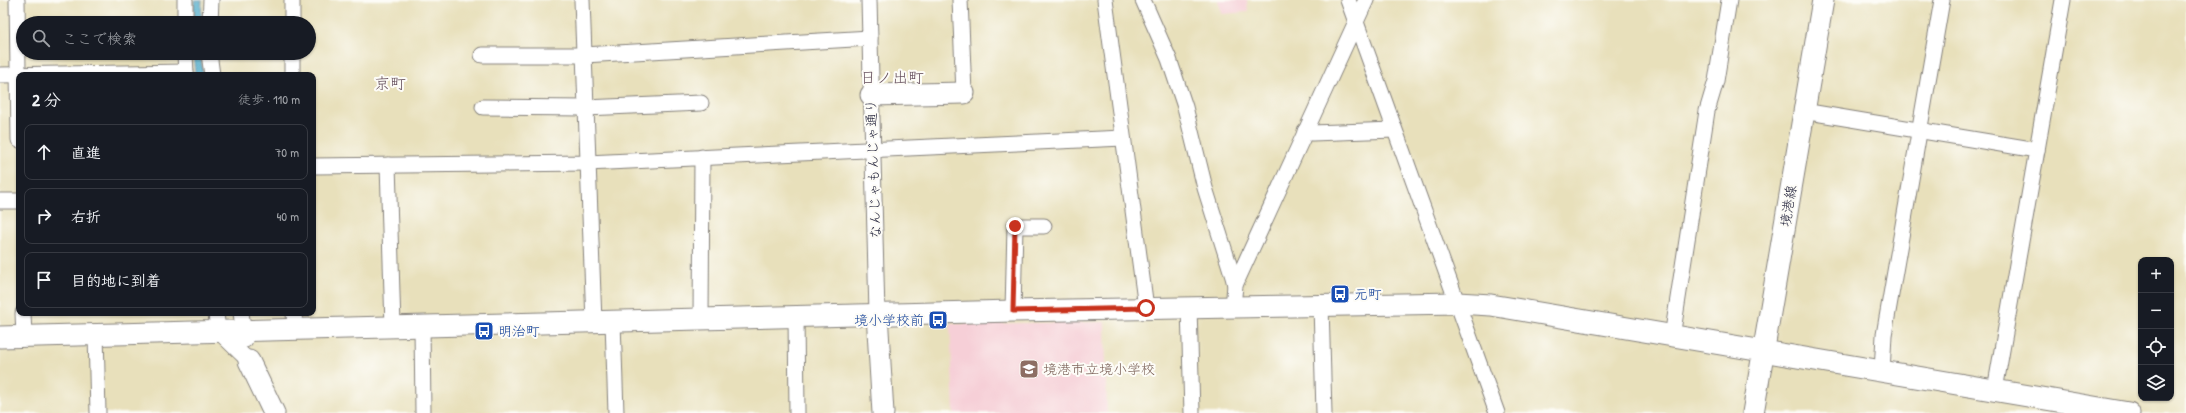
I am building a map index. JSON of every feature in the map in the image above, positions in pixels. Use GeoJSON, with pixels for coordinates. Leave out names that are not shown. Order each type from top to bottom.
{"type":"FeatureCollection","features":[{"type":"Feature","properties":{"kind":"street"},"geometry":{"type":"LineString","coordinates":[[17,0],[17,16]]}},
{"type":"Feature","properties":{"kind":"street"},"geometry":{"type":"LineString","coordinates":[[185,0],[185,16]]}},
{"type":"Feature","properties":{"kind":"street"},"geometry":{"type":"LineString","coordinates":[[210,16],[211,0]]}},
{"type":"Feature","properties":{"kind":"street"},"geometry":{"type":"LineString","coordinates":[[292,0],[292,16]]}},
{"type":"Feature","properties":{"kind":"street"},"geometry":{"type":"LineString","coordinates":[[582,0],[587,163],[603,322],[616,413]]}},
{"type":"Feature","properties":{"kind":"street","name":"なんじゃもんじゃ通り"},"geometry":{"type":"LineString","coordinates":[[869,0],[877,314]]}},
{"type":"Feature","properties":{"kind":"street"},"geometry":{"type":"LineString","coordinates":[[871,95],[964,93],[960,0]]}},
{"type":"Feature","properties":{"kind":"street"},"geometry":{"type":"LineString","coordinates":[[1104,0],[1146,308]]}},
{"type":"Feature","properties":{"kind":"street"},"geometry":{"type":"LineString","coordinates":[[1143,0],[1169,59],[1183,100],[1205,188],[1235,285]]}},
{"type":"Feature","properties":{"kind":"street"},"geometry":{"type":"LineString","coordinates":[[1348,0],[1497,413]]}},
{"type":"Feature","properties":{"kind":"street"},"geometry":{"type":"LineString","coordinates":[[1233,307],[1235,285],[1366,0]]}},
{"type":"Feature","properties":{"kind":"street"},"geometry":{"type":"LineString","coordinates":[[1672,337],[1707,111],[1716,81],[1729,0]]}},
{"type":"Feature","properties":{"kind":"street","name":"境港線"},"geometry":{"type":"LineString","coordinates":[[1753,413],[1823,0]]}},
{"type":"Feature","properties":{"kind":"street"},"geometry":{"type":"LineString","coordinates":[[1882,372],[1884,335],[1942,0]]}},
{"type":"Feature","properties":{"kind":"street"},"geometry":{"type":"LineString","coordinates":[[1996,390],[2063,0]]}},
{"type":"Feature","properties":{"kind":"street"},"geometry":{"type":"LineString","coordinates":[[482,55],[584,55],[870,38]]}},
{"type":"Feature","properties":{"kind":"street"},"geometry":{"type":"LineString","coordinates":[[18,60],[18,72]]}},
{"type":"Feature","properties":{"kind":"street"},"geometry":{"type":"LineString","coordinates":[[185,60],[186,72]]}},
{"type":"Feature","properties":{"kind":"street"},"geometry":{"type":"LineString","coordinates":[[210,60],[212,72]]}},
{"type":"Feature","properties":{"kind":"street"},"geometry":{"type":"LineString","coordinates":[[292,60],[292,72]]}},
{"type":"Feature","properties":{"kind":"street"},"geometry":{"type":"LineString","coordinates":[[0,75],[16,75]]}},
{"type":"Feature","properties":{"kind":"street"},"geometry":{"type":"LineString","coordinates":[[483,107],[585,108],[701,103]]}},
{"type":"Feature","properties":{"kind":"street"},"geometry":{"type":"LineString","coordinates":[[1803,111],[2038,150]]}},
{"type":"Feature","properties":{"kind":"street"},"geometry":{"type":"LineString","coordinates":[[1305,132],[1394,130]]}},
{"type":"Feature","properties":{"kind":"street"},"geometry":{"type":"LineString","coordinates":[[316,166],[587,163],[1123,138]]}},
{"type":"Feature","properties":{"kind":"street"},"geometry":{"type":"LineString","coordinates":[[701,319],[702,157]]}},
{"type":"Feature","properties":{"kind":"street"},"geometry":{"type":"LineString","coordinates":[[388,165],[393,326]]}},
{"type":"Feature","properties":{"kind":"street"},"geometry":{"type":"LineString","coordinates":[[0,201],[16,201]]}},
{"type":"Feature","properties":{"kind":"street"},"geometry":{"type":"LineString","coordinates":[[1013,311],[1015,226],[1044,226]]}},
{"type":"Feature","properties":{"kind":"street"},"geometry":{"type":"LineString","coordinates":[[0,337],[96,334],[217,322],[294,321],[422,326],[1189,307],[1457,303],[1491,305],[1763,353],[1996,390],[2106,411],[2129,413]]}},
{"type":"Feature","properties":{"kind":"street"},"geometry":{"type":"LineString","coordinates":[[1321,305],[1324,413]]}},
{"type":"Feature","properties":{"kind":"street"},"geometry":{"type":"LineString","coordinates":[[1189,307],[1192,413]]}},
{"type":"Feature","properties":{"kind":"street"},"geometry":{"type":"LineString","coordinates":[[877,314],[883,413]]}},
{"type":"Feature","properties":{"kind":"street"},"geometry":{"type":"LineString","coordinates":[[23,316],[24,336]]}},
{"type":"Feature","properties":{"kind":"street"},"geometry":{"type":"LineString","coordinates":[[796,316],[798,413]]}},
{"type":"Feature","properties":{"kind":"street"},"geometry":{"type":"LineString","coordinates":[[217,322],[249,361],[274,413]]}},
{"type":"Feature","properties":{"kind":"street"},"geometry":{"type":"LineString","coordinates":[[242,322],[249,361]]}},
{"type":"Feature","properties":{"kind":"street"},"geometry":{"type":"LineString","coordinates":[[422,326],[423,413]]}},
{"type":"Feature","properties":{"kind":"street"},"geometry":{"type":"LineString","coordinates":[[96,334],[98,413]]}},
{"type":"Feature","properties":{"kind":"shaded area"},"geometry":{"type":"Polygon","coordinates":[[[1218,0],[1247,0],[1248,12],[1222,14],[1218,0]]]}},
{"type":"Feature","properties":{"kind":"shaded area","name":"境港市立境小学校"},"geometry":{"type":"Polygon","coordinates":[[[1105,322],[1107,413],[954,413],[950,324],[1105,322]]]}},
{"type":"Feature","properties":{"kind":"water"},"geometry":{"type":"Polygon","coordinates":[[[194,0],[202,0],[201,16],[194,16],[194,0]]]}},
{"type":"Feature","properties":{"kind":"water"},"geometry":{"type":"Polygon","coordinates":[[[194,60],[202,60],[203,72],[195,72],[194,60]]]}},
{"type":"Feature","properties":{"kind":"place","name":"元町"},"geometry":{"type":"Point","coordinates":[1340,294]}},
{"type":"Feature","properties":{"kind":"place","name":"境小学校前"},"geometry":{"type":"Point","coordinates":[938,320]}},
{"type":"Feature","properties":{"kind":"place","name":"明治町"},"geometry":{"type":"Point","coordinates":[484,331]}},
{"type":"Feature","properties":{"kind":"place","name":"境港市立境小学校"},"geometry":{"type":"Point","coordinates":[1029,369]}},
{"type":"Feature","properties":{"kind":"district","name":"日ノ出町"},"geometry":{"type":"Point","coordinates":[892,77]}},
{"type":"Feature","properties":{"kind":"district","name":"京町"},"geometry":{"type":"Point","coordinates":[390,83]}},
{"type":"Feature","properties":{"kind":"route"},"geometry":{"type":"LineString","coordinates":[[1015,226],[1013,311],[1146,308]]}}]}
